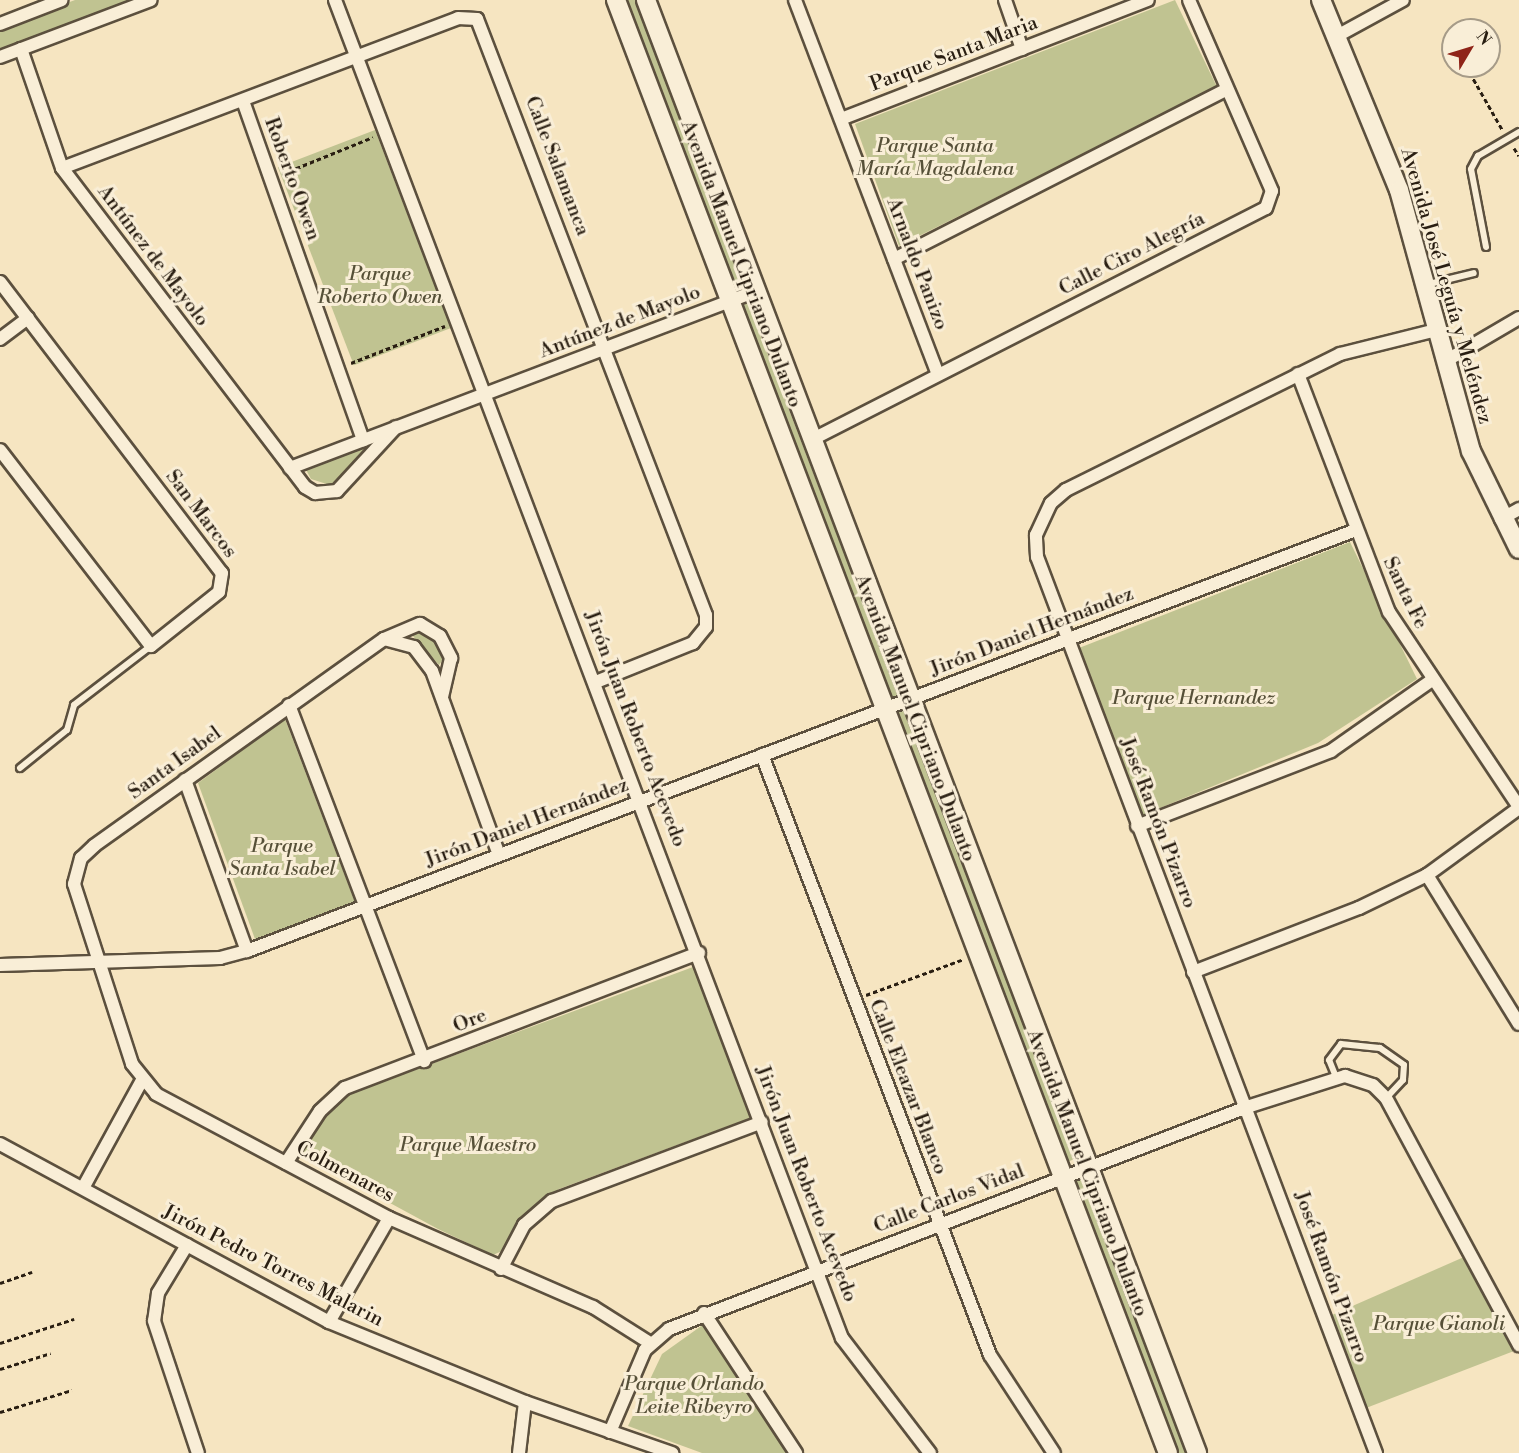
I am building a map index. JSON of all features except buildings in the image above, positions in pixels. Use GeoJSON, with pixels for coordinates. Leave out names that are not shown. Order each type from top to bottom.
{"type":"FeatureCollection","features":[{"type":"Feature","properties":{"kind":"main road","name":"Avenida Manuel Cipriano Dulanto"},"geometry":{"type":"LineString","coordinates":[[616,0],[887,707],[1168,1453]]}},
{"type":"Feature","properties":{"kind":"main road","name":"Avenida Manuel Cipriano Dulanto"},"geometry":{"type":"LineString","coordinates":[[646,0],[1197,1453]]}},
{"type":"Feature","properties":{"kind":"main road","name":"Avenida José Leguía y Meléndez"},"geometry":{"type":"LineString","coordinates":[[1321,0],[1399,190],[1444,362],[1471,451],[1501,519],[1519,549]]}},
{"type":"Feature","properties":{"kind":"street"},"geometry":{"type":"LineString","coordinates":[[0,24],[62,0]]}},
{"type":"Feature","properties":{"kind":"street"},"geometry":{"type":"LineString","coordinates":[[0,57],[151,0]]}},
{"type":"Feature","properties":{"kind":"street","name":"Jirón Juan Roberto Acevedo"},"geometry":{"type":"LineString","coordinates":[[335,0],[853,1356],[930,1453]]}},
{"type":"Feature","properties":{"kind":"street","name":"Arnaldo Panizo"},"geometry":{"type":"LineString","coordinates":[[795,0],[938,374]]}},
{"type":"Feature","properties":{"kind":"street"},"geometry":{"type":"LineString","coordinates":[[1005,0],[1023,48]]}},
{"type":"Feature","properties":{"kind":"street","name":"Parque Santa Maria"},"geometry":{"type":"LineString","coordinates":[[841,119],[1148,0]]}},
{"type":"Feature","properties":{"kind":"street","name":"Calle Ciro Alegría"},"geometry":{"type":"LineString","coordinates":[[813,439],[1266,208],[1272,191],[1189,0]]}},
{"type":"Feature","properties":{"kind":"street"},"geometry":{"type":"LineString","coordinates":[[1337,36],[1403,0]]}},
{"type":"Feature","properties":{"kind":"street","name":"Calle Salamanca"},"geometry":{"type":"LineString","coordinates":[[62,168],[458,18],[470,16],[482,24],[706,615],[706,627],[693,643],[596,682]]}},
{"type":"Feature","properties":{"kind":"street","name":"Antúnez de Mayolo"},"geometry":{"type":"LineString","coordinates":[[21,49],[62,168],[290,468],[315,493],[337,491],[396,427]]}},
{"type":"Feature","properties":{"kind":"street"},"geometry":{"type":"LineString","coordinates":[[894,259],[1227,89]]}},
{"type":"Feature","properties":{"kind":"street","name":"Roberto Owen"},"geometry":{"type":"LineString","coordinates":[[243,101],[363,440]]}},
{"type":"Feature","properties":{"kind":"street","name":"San Marcos"},"geometry":{"type":"LineString","coordinates":[[0,282],[222,573],[219,591],[152,646]]}},
{"type":"Feature","properties":{"kind":"street","name":"Antúnez de Mayolo"},"geometry":{"type":"LineString","coordinates":[[290,468],[755,291]]}},
{"type":"Feature","properties":{"kind":"street"},"geometry":{"type":"LineString","coordinates":[[0,339],[28,318]]}},
{"type":"Feature","properties":{"kind":"street"},"geometry":{"type":"LineString","coordinates":[[1444,362],[1519,318]]}},
{"type":"Feature","properties":{"kind":"street","name":"José Ramón Pizarro"},"geometry":{"type":"LineString","coordinates":[[1376,1453],[1037,557],[1036,535],[1051,503],[1066,490],[1298,374],[1368,344],[1436,330]]}},
{"type":"Feature","properties":{"kind":"street","name":"Santa Fe"},"geometry":{"type":"LineString","coordinates":[[1298,374],[1389,612],[1519,808]]}},
{"type":"Feature","properties":{"kind":"street"},"geometry":{"type":"LineString","coordinates":[[0,450],[152,646]]}},
{"type":"Feature","properties":{"kind":"street"},"geometry":{"type":"LineString","coordinates":[[1501,519],[1519,509]]}},
{"type":"Feature","properties":{"kind":"street","name":"Jirón Daniel Hernández"},"geometry":{"type":"LineString","coordinates":[[0,964],[220,958],[248,951],[1356,530]]}},
{"type":"Feature","properties":{"kind":"street","name":"Santa Isabel"},"geometry":{"type":"LineString","coordinates":[[96,963],[75,893],[81,858],[289,705],[384,639],[420,624],[440,636],[451,658],[442,696]]}},
{"type":"Feature","properties":{"kind":"street"},"geometry":{"type":"LineString","coordinates":[[384,639],[414,647],[442,696],[500,855]]}},
{"type":"Feature","properties":{"kind":"street"},"geometry":{"type":"LineString","coordinates":[[1137,826],[1332,751],[1432,680]]}},
{"type":"Feature","properties":{"kind":"street"},"geometry":{"type":"LineString","coordinates":[[289,705],[424,1061]]}},
{"type":"Feature","properties":{"kind":"street","name":"Calle Eleazar Blanco"},"geometry":{"type":"LineString","coordinates":[[762,755],[938,1223],[1002,1380],[1054,1453]]}},
{"type":"Feature","properties":{"kind":"street"},"geometry":{"type":"LineString","coordinates":[[186,780],[248,951]]}},
{"type":"Feature","properties":{"kind":"street"},"geometry":{"type":"LineString","coordinates":[[1193,972],[1359,908],[1427,875],[1519,808]]}},
{"type":"Feature","properties":{"kind":"street"},"geometry":{"type":"LineString","coordinates":[[1427,875],[1519,1024]]}},
{"type":"Feature","properties":{"kind":"street","name":"Ore"},"geometry":{"type":"LineString","coordinates":[[286,1163],[332,1098],[699,954]]}},
{"type":"Feature","properties":{"kind":"street"},"geometry":{"type":"LineString","coordinates":[[83,1188],[141,1082],[96,963]]}},
{"type":"Feature","properties":{"kind":"street","name":"Calle Carlos Vidal"},"geometry":{"type":"LineString","coordinates":[[650,1343],[704,1313],[1247,1107],[1336,1077],[1359,1079],[1386,1098]]}},
{"type":"Feature","properties":{"kind":"street","name":"Colmenares"},"geometry":{"type":"LineString","coordinates":[[141,1082],[389,1218],[501,1269],[593,1307],[650,1343]]}},
{"type":"Feature","properties":{"kind":"street"},"geometry":{"type":"LineString","coordinates":[[1386,1098],[1519,1345]]}},
{"type":"Feature","properties":{"kind":"street"},"geometry":{"type":"LineString","coordinates":[[501,1269],[524,1226],[552,1201],[762,1122]]}},
{"type":"Feature","properties":{"kind":"street","name":"Jirón Pedro Torres Malarin"},"geometry":{"type":"LineString","coordinates":[[0,1144],[329,1322],[525,1402],[672,1453]]}},
{"type":"Feature","properties":{"kind":"street"},"geometry":{"type":"LineString","coordinates":[[329,1322],[389,1218]]}},
{"type":"Feature","properties":{"kind":"street"},"geometry":{"type":"LineString","coordinates":[[187,1245],[158,1293],[154,1321],[198,1453]]}},
{"type":"Feature","properties":{"kind":"street"},"geometry":{"type":"LineString","coordinates":[[704,1313],[796,1453]]}},
{"type":"Feature","properties":{"kind":"street"},"geometry":{"type":"LineString","coordinates":[[610,1432],[650,1343]]}},
{"type":"Feature","properties":{"kind":"street"},"geometry":{"type":"LineString","coordinates":[[519,1453],[525,1402]]}},
{"type":"Feature","properties":{"kind":"lane"},"geometry":{"type":"LineString","coordinates":[[1486,247],[1470,169],[1478,156],[1519,132]]}},
{"type":"Feature","properties":{"kind":"lane"},"geometry":{"type":"LineString","coordinates":[[1425,285],[1474,273]]}},
{"type":"Feature","properties":{"kind":"lane"},"geometry":{"type":"LineString","coordinates":[[20,768],[67,730],[74,705],[152,646]]}},
{"type":"Feature","properties":{"kind":"lane"},"geometry":{"type":"LineString","coordinates":[[1336,1077],[1329,1060],[1341,1044],[1380,1048],[1404,1065],[1403,1080],[1386,1098]]}},
{"type":"Feature","properties":{"kind":"path"},"geometry":{"type":"LineString","coordinates":[[1473,78],[1508,138]]}},
{"type":"Feature","properties":{"kind":"path"},"geometry":{"type":"LineString","coordinates":[[271,179],[386,132]]}},
{"type":"Feature","properties":{"kind":"path"},"geometry":{"type":"LineString","coordinates":[[339,367],[458,321]]}},
{"type":"Feature","properties":{"kind":"path"},"geometry":{"type":"LineString","coordinates":[[854,999],[980,954]]}},
{"type":"Feature","properties":{"kind":"path"},"geometry":{"type":"LineString","coordinates":[[0,1283],[32,1272]]}},
{"type":"Feature","properties":{"kind":"path"},"geometry":{"type":"LineString","coordinates":[[0,1343],[74,1319]]}},
{"type":"Feature","properties":{"kind":"path"},"geometry":{"type":"LineString","coordinates":[[0,1369],[51,1353]]}},
{"type":"Feature","properties":{"kind":"path"},"geometry":{"type":"LineString","coordinates":[[0,1412],[72,1390]]}},
{"type":"Feature","properties":{"kind":"green space"},"geometry":{"type":"Polygon","coordinates":[[[75,0],[134,0],[0,51],[0,28],[75,0]]]}},
{"type":"Feature","properties":{"kind":"green space"},"geometry":{"type":"Polygon","coordinates":[[[624,0],[638,0],[746,283],[742,288],[732,285],[624,0]]]}},
{"type":"Feature","properties":{"kind":"green space","name":"Parque Santa María Magdalena"},"geometry":{"type":"Polygon","coordinates":[[[1175,0],[1217,87],[899,246],[855,124],[1175,0]]]}},
{"type":"Feature","properties":{"kind":"green space","name":"Parque Roberto Owen"},"geometry":{"type":"Polygon","coordinates":[[[375,130],[451,328],[354,365],[278,167],[375,130]]]}},
{"type":"Feature","properties":{"kind":"green space"},"geometry":{"type":"Polygon","coordinates":[[[748,303],[899,695],[891,698],[741,306],[748,303]]]}},
{"type":"Feature","properties":{"kind":"green space"},"geometry":{"type":"Polygon","coordinates":[[[374,440],[333,486],[311,479],[304,466],[374,440]]]}},
{"type":"Feature","properties":{"kind":"green space","name":"Parque Hernandez"},"geometry":{"type":"Polygon","coordinates":[[[1350,542],[1417,679],[1318,743],[1143,815],[1079,648],[1350,542]]]}},
{"type":"Feature","properties":{"kind":"green space"},"geometry":{"type":"Polygon","coordinates":[[[419,627],[439,641],[445,657],[439,665],[412,635],[411,630],[419,627]]]}},
{"type":"Feature","properties":{"kind":"green space"},"geometry":{"type":"Polygon","coordinates":[[[905,709],[1077,1158],[1067,1162],[895,713],[905,709]]]}},
{"type":"Feature","properties":{"kind":"green space","name":"Parque Santa Isabel"},"geometry":{"type":"Polygon","coordinates":[[[285,719],[355,902],[255,939],[198,783],[285,719]]]}},
{"type":"Feature","properties":{"kind":"green space","name":"Parque Maestro"},"geometry":{"type":"Polygon","coordinates":[[[693,967],[750,1118],[559,1189],[520,1220],[502,1251],[493,1255],[438,1229],[307,1158],[304,1151],[324,1117],[350,1094],[693,967]]]}},
{"type":"Feature","properties":{"kind":"green space"},"geometry":{"type":"Polygon","coordinates":[[[1081,1178],[1085,1180],[1189,1453],[1175,1453],[1073,1183],[1081,1178]]]}},
{"type":"Feature","properties":{"kind":"green space","name":"Parque Gianoli"},"geometry":{"type":"Polygon","coordinates":[[[1464,1257],[1514,1351],[1366,1408],[1332,1315],[1464,1257]]]}},
{"type":"Feature","properties":{"kind":"green space","name":"Parque Orlando Leite Ribeyro"},"geometry":{"type":"Polygon","coordinates":[[[704,1324],[791,1453],[702,1453],[628,1426],[662,1354],[704,1324]]]}}]}
